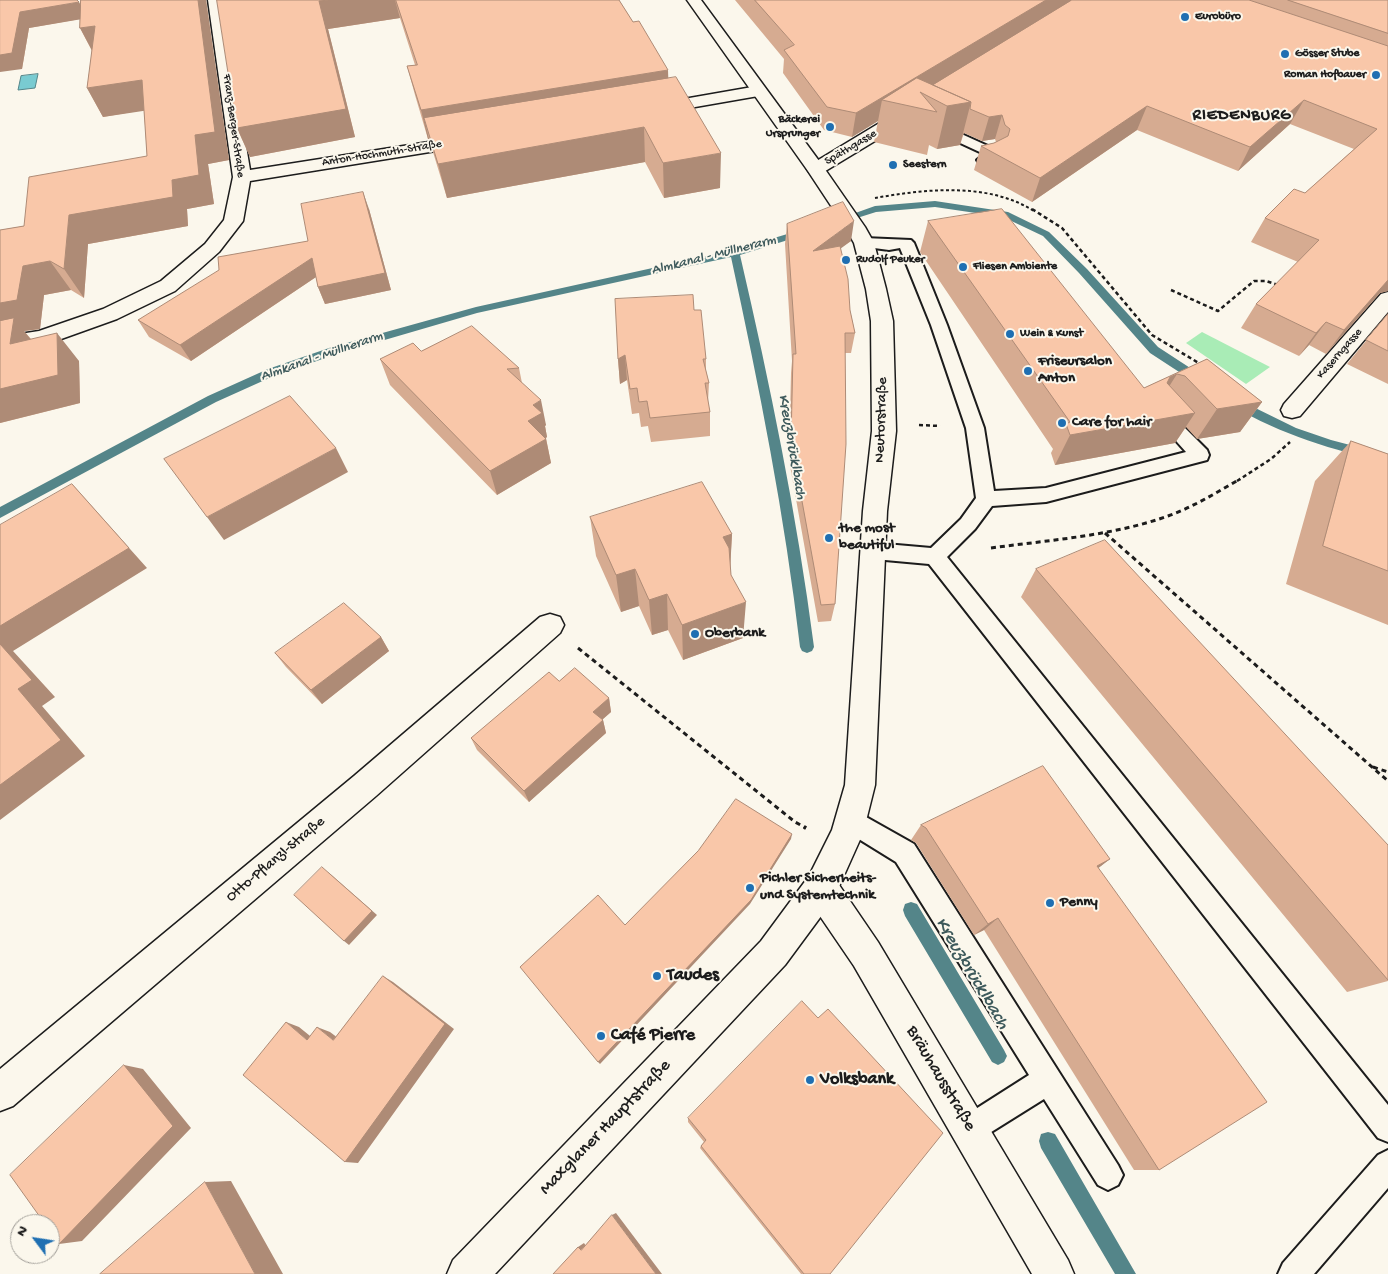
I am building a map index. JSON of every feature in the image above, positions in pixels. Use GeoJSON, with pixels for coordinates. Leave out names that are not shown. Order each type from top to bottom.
{"type":"FeatureCollection","features":[{"type":"Feature","properties":{"kind":"street","name":"Franz-Berger-Straße"},"geometry":{"type":"LineString","coordinates":[[0,344],[50,335],[110,314],[168,286],[212,248],[233,221],[242,177],[215,0]]}},
{"type":"Feature","properties":{"kind":"street","name":"Neutorstraße"},"geometry":{"type":"LineString","coordinates":[[694,0],[816,169],[854,226],[882,321],[884,431],[875,511],[860,786],[847,833],[821,888]]}},
{"type":"Feature","properties":{"kind":"street"},"geometry":{"type":"LineString","coordinates":[[641,111],[758,91]]}},
{"type":"Feature","properties":{"kind":"street","name":"Späthgasse"},"geometry":{"type":"LineString","coordinates":[[816,169],[915,109]]}},
{"type":"Feature","properties":{"kind":"street","name":"Anton-Hochmuth-Straße"},"geometry":{"type":"LineString","coordinates":[[242,177],[483,138]]}},
{"type":"Feature","properties":{"kind":"street","name":"Kaserngasse"},"geometry":{"type":"LineString","coordinates":[[1292,410],[1388,299]]}},
{"type":"Feature","properties":{"kind":"street","name":"Otto-Pflanzl-Straße"},"geometry":{"type":"LineString","coordinates":[[0,1093],[358,792],[550,625]]}},
{"type":"Feature","properties":{"kind":"street","name":"Bräuhausstraße"},"geometry":{"type":"LineString","coordinates":[[821,888],[866,954],[1054,1274]]}},
{"type":"Feature","properties":{"kind":"street","name":"Maxglaner Hauptstraße"},"geometry":{"type":"LineString","coordinates":[[466,1274],[773,953],[821,888]]}},
{"type":"Feature","properties":{"kind":"lane"},"geometry":{"type":"LineString","coordinates":[[915,109],[994,154],[981,162]]}},
{"type":"Feature","properties":{"kind":"lane"},"geometry":{"type":"LineString","coordinates":[[854,226],[889,245],[925,240]]}},
{"type":"Feature","properties":{"kind":"lane"},"geometry":{"type":"LineString","coordinates":[[906,243],[926,290],[976,428],[986,499],[968,524],[935,556]]}},
{"type":"Feature","properties":{"kind":"lane"},"geometry":{"type":"LineString","coordinates":[[986,499],[1046,495],[1200,455],[1159,412]]}},
{"type":"Feature","properties":{"kind":"lane"},"geometry":{"type":"LineString","coordinates":[[874,551],[935,556],[1388,1128]]}},
{"type":"Feature","properties":{"kind":"lane"},"geometry":{"type":"LineString","coordinates":[[850,820],[905,853],[1108,1175]]}},
{"type":"Feature","properties":{"kind":"lane"},"geometry":{"type":"LineString","coordinates":[[970,1129],[1047,1080]]}},
{"type":"Feature","properties":{"kind":"lane"},"geometry":{"type":"LineString","coordinates":[[1294,1274],[1388,1165]]}},
{"type":"Feature","properties":{"kind":"path"},"geometry":{"type":"LineString","coordinates":[[870,199],[903,193],[958,190],[995,195],[1028,207],[1062,228],[1152,335],[1206,367]]}},
{"type":"Feature","properties":{"kind":"path"},"geometry":{"type":"LineString","coordinates":[[1171,290],[1218,311],[1254,281],[1266,281],[1285,288]]}},
{"type":"Feature","properties":{"kind":"path"},"geometry":{"type":"LineString","coordinates":[[935,556],[1105,532],[1161,518],[1207,498],[1252,472],[1289,444]]}},
{"type":"Feature","properties":{"kind":"path"},"geometry":{"type":"LineString","coordinates":[[1105,532],[1388,782]]}},
{"type":"Feature","properties":{"kind":"path"},"geometry":{"type":"LineString","coordinates":[[550,625],[707,754],[795,822],[808,829]]}},
{"type":"Feature","properties":{"kind":"path"},"geometry":{"type":"LineString","coordinates":[[1370,766],[1388,772]]}},
{"type":"Feature","properties":{"kind":"green space"},"geometry":{"type":"Polygon","coordinates":[[[1202,332],[1270,367],[1246,384],[1186,343],[1202,332]]]}},
{"type":"Feature","properties":{"kind":"water"},"geometry":{"type":"Polygon","coordinates":[[[38,74],[35,88],[18,90],[21,76],[38,74]]]}},
{"type":"Feature","properties":{"kind":"building"},"geometry":{"type":"Polygon","coordinates":[[[0,0],[77,0],[79,2],[20,12],[12,53],[0,55],[0,0]]]}},
{"type":"Feature","properties":{"kind":"building"},"geometry":{"type":"Polygon","coordinates":[[[81,0],[198,0],[215,132],[195,135],[199,175],[172,180],[173,197],[69,215],[64,269],[50,261],[23,266],[17,300],[0,303],[0,230],[24,226],[29,177],[147,156],[142,80],[87,88],[95,26],[80,28],[81,0]]]}},
{"type":"Feature","properties":{"kind":"building"},"geometry":{"type":"Polygon","coordinates":[[[217,0],[329,0],[319,1],[346,109],[237,128],[217,0]]]}},
{"type":"Feature","properties":{"kind":"building"},"geometry":{"type":"Polygon","coordinates":[[[396,0],[619,0],[633,22],[639,21],[668,70],[421,110],[407,66],[417,65],[396,0]]]}},
{"type":"Feature","properties":{"kind":"building"},"geometry":{"type":"Polygon","coordinates":[[[755,0],[1046,0],[856,113],[827,107],[784,50],[794,45],[755,0]]]}},
{"type":"Feature","properties":{"kind":"building"},"geometry":{"type":"Polygon","coordinates":[[[1072,0],[1249,0],[1388,46],[1388,280],[1344,330],[1326,322],[1316,333],[1256,304],[1319,240],[1265,218],[1294,189],[1305,193],[1377,129],[1304,100],[1250,147],[1147,106],[1040,178],[981,146],[994,143],[1008,136],[1010,129],[1005,125],[1002,115],[989,117],[970,109],[971,102],[933,85],[1072,0]]]}},
{"type":"Feature","properties":{"kind":"building"},"geometry":{"type":"Polygon","coordinates":[[[1288,0],[1388,0],[1388,33],[1288,0]]]}},
{"type":"Feature","properties":{"kind":"building"},"geometry":{"type":"Polygon","coordinates":[[[676,77],[721,153],[663,163],[644,127],[438,164],[424,118],[676,77]]]}},
{"type":"Feature","properties":{"kind":"building"},"geometry":{"type":"Polygon","coordinates":[[[917,78],[971,102],[947,106],[920,92],[937,112],[882,100],[917,78]]]}},
{"type":"Feature","properties":{"kind":"building"},"geometry":{"type":"Polygon","coordinates":[[[363,192],[385,273],[318,287],[312,258],[180,345],[138,320],[219,270],[218,257],[308,241],[301,204],[363,192]]]}},
{"type":"Feature","properties":{"kind":"building"},"geometry":{"type":"Polygon","coordinates":[[[843,202],[854,221],[813,251],[840,246],[848,279],[850,310],[855,333],[845,333],[846,444],[835,604],[821,605],[791,441],[793,354],[796,354],[787,224],[843,202]]]}},
{"type":"Feature","properties":{"kind":"building"},"geometry":{"type":"Polygon","coordinates":[[[1002,209],[1144,388],[1207,359],[1262,402],[1217,409],[1185,376],[1177,374],[1170,377],[1167,383],[1195,413],[1070,435],[1066,424],[1070,422],[928,221],[1002,209]]]}},
{"type":"Feature","properties":{"kind":"building"},"geometry":{"type":"Polygon","coordinates":[[[693,295],[694,310],[701,310],[706,359],[703,359],[709,383],[705,383],[710,412],[650,418],[647,401],[639,402],[637,388],[630,389],[625,355],[618,359],[615,299],[693,295]]]}},
{"type":"Feature","properties":{"kind":"building"},"geometry":{"type":"Polygon","coordinates":[[[1388,314],[1388,351],[1366,340],[1388,314]]]}},
{"type":"Feature","properties":{"kind":"building"},"geometry":{"type":"Polygon","coordinates":[[[14,318],[10,344],[57,333],[58,375],[0,389],[0,321],[14,318]]]}},
{"type":"Feature","properties":{"kind":"building"},"geometry":{"type":"Polygon","coordinates":[[[472,326],[519,368],[507,369],[541,400],[533,405],[542,413],[528,421],[546,439],[490,471],[380,359],[413,343],[421,351],[472,326]]]}},
{"type":"Feature","properties":{"kind":"building"},"geometry":{"type":"Polygon","coordinates":[[[290,396],[336,448],[207,517],[164,459],[290,396]]]}},
{"type":"Feature","properties":{"kind":"building"},"geometry":{"type":"Polygon","coordinates":[[[1351,441],[1388,454],[1388,571],[1323,546],[1351,441]]]}},
{"type":"Feature","properties":{"kind":"building"},"geometry":{"type":"Polygon","coordinates":[[[702,482],[732,534],[723,537],[729,548],[731,575],[746,602],[682,625],[667,594],[649,600],[635,569],[616,575],[590,517],[702,482]]]}},
{"type":"Feature","properties":{"kind":"building"},"geometry":{"type":"Polygon","coordinates":[[[72,484],[129,548],[0,626],[0,525],[72,484]]]}},
{"type":"Feature","properties":{"kind":"building"},"geometry":{"type":"Polygon","coordinates":[[[1105,540],[1388,845],[1388,980],[1036,569],[1105,540]]]}},
{"type":"Feature","properties":{"kind":"building"},"geometry":{"type":"Polygon","coordinates":[[[344,603],[381,637],[311,690],[275,653],[344,603]]]}},
{"type":"Feature","properties":{"kind":"building"},"geometry":{"type":"Polygon","coordinates":[[[0,644],[32,680],[18,689],[61,740],[0,785],[0,644]]]}},
{"type":"Feature","properties":{"kind":"building"},"geometry":{"type":"Polygon","coordinates":[[[575,668],[609,698],[593,712],[603,720],[524,791],[471,738],[549,672],[559,681],[575,668]]]}},
{"type":"Feature","properties":{"kind":"building"},"geometry":{"type":"Polygon","coordinates":[[[1043,766],[1110,859],[1097,866],[1267,1102],[1159,1170],[998,918],[988,924],[926,828],[921,825],[1043,766]]]}},
{"type":"Feature","properties":{"kind":"building"},"geometry":{"type":"Polygon","coordinates":[[[736,799],[792,834],[751,900],[598,1062],[520,967],[598,895],[625,925],[698,851],[736,799]]]}},
{"type":"Feature","properties":{"kind":"building"},"geometry":{"type":"Polygon","coordinates":[[[322,867],[372,911],[344,941],[294,895],[322,867]]]}},
{"type":"Feature","properties":{"kind":"building"},"geometry":{"type":"Polygon","coordinates":[[[383,976],[445,1024],[345,1162],[243,1075],[286,1022],[307,1040],[317,1027],[333,1040],[383,976]]]}},
{"type":"Feature","properties":{"kind":"building"},"geometry":{"type":"Polygon","coordinates":[[[802,1001],[818,1018],[828,1009],[943,1133],[830,1274],[804,1274],[701,1146],[706,1140],[688,1118],[802,1001]]]}},
{"type":"Feature","properties":{"kind":"building"},"geometry":{"type":"Polygon","coordinates":[[[124,1065],[173,1126],[60,1243],[60,1214],[38,1214],[10,1175],[124,1065]]]}},
{"type":"Feature","properties":{"kind":"building"},"geometry":{"type":"Polygon","coordinates":[[[205,1182],[255,1274],[100,1274],[205,1182]]]}},
{"type":"Feature","properties":{"kind":"building"},"geometry":{"type":"Polygon","coordinates":[[[612,1215],[656,1274],[553,1274],[578,1247],[581,1250],[612,1215]]]}},
{"type":"Feature","properties":{"kind":"waterway","name":"Almkanal - Müllnerarm"},"geometry":{"type":"LineString","coordinates":[[838,221],[875,209],[935,204],[1005,214],[1046,234],[1083,271],[1154,350],[1200,380]]}},
{"type":"Feature","properties":{"kind":"waterway","name":"Almkanal - Müllnerarm"},"geometry":{"type":"LineString","coordinates":[[735,253],[804,232]]}},
{"type":"Feature","properties":{"kind":"waterway","name":"Almkanal - Müllnerarm"},"geometry":{"type":"LineString","coordinates":[[0,513],[212,399],[272,372],[336,350],[476,310],[735,253]]}},
{"type":"Feature","properties":{"kind":"waterway","name":"Kreuzbrücklbach"},"geometry":{"type":"LineString","coordinates":[[735,253],[762,375],[800,589],[807,647]]}},
{"type":"Feature","properties":{"kind":"waterway","name":"Almkanal - Müllnerarm"},"geometry":{"type":"LineString","coordinates":[[1237,403],[1273,423],[1291,430],[1349,449],[1388,459]]}},
{"type":"Feature","properties":{"kind":"waterway","name":"Kreuzbrücklbach"},"geometry":{"type":"LineString","coordinates":[[911,910],[998,1056]]}},
{"type":"Feature","properties":{"kind":"waterway","name":"Kreuzbrücklbach"},"geometry":{"type":"LineString","coordinates":[[1048,1141],[1126,1274]]}},
{"type":"Feature","properties":{"kind":"place","name":"Eurobüro"},"geometry":{"type":"Point","coordinates":[1185,17]}},
{"type":"Feature","properties":{"kind":"place","name":"Gösser Stube"},"geometry":{"type":"Point","coordinates":[1285,54]}},
{"type":"Feature","properties":{"kind":"place","name":"Roman Hofbauer"},"geometry":{"type":"Point","coordinates":[1376,75]}},
{"type":"Feature","properties":{"kind":"place","name":"Bäckerei Ursprunger"},"geometry":{"type":"Point","coordinates":[830,127]}},
{"type":"Feature","properties":{"kind":"place","name":"Seestern"},"geometry":{"type":"Point","coordinates":[893,165]}},
{"type":"Feature","properties":{"kind":"place","name":"Rudolf Peuker"},"geometry":{"type":"Point","coordinates":[846,260]}},
{"type":"Feature","properties":{"kind":"place","name":"Fliesen Ambiente"},"geometry":{"type":"Point","coordinates":[963,267]}},
{"type":"Feature","properties":{"kind":"place","name":"Wein & Kunst"},"geometry":{"type":"Point","coordinates":[1010,334]}},
{"type":"Feature","properties":{"kind":"place","name":"Friseursalon Anton"},"geometry":{"type":"Point","coordinates":[1028,371]}},
{"type":"Feature","properties":{"kind":"place","name":"Care for hair"},"geometry":{"type":"Point","coordinates":[1062,423]}},
{"type":"Feature","properties":{"kind":"place","name":"the most beautiful"},"geometry":{"type":"Point","coordinates":[829,538]}},
{"type":"Feature","properties":{"kind":"place","name":"Oberbank"},"geometry":{"type":"Point","coordinates":[695,634]}},
{"type":"Feature","properties":{"kind":"place","name":"Pichler Sicherheits- und Systemtechnik"},"geometry":{"type":"Point","coordinates":[750,888]}},
{"type":"Feature","properties":{"kind":"place","name":"Penny"},"geometry":{"type":"Point","coordinates":[1050,903]}},
{"type":"Feature","properties":{"kind":"place","name":"Taudes"},"geometry":{"type":"Point","coordinates":[657,976]}},
{"type":"Feature","properties":{"kind":"place","name":"Café Pierre"},"geometry":{"type":"Point","coordinates":[601,1036]}},
{"type":"Feature","properties":{"kind":"place","name":"Volksbank"},"geometry":{"type":"Point","coordinates":[810,1080]}},
{"type":"Feature","properties":{"kind":"district","name":"RIEDENBURG"},"geometry":{"type":"Point","coordinates":[1242,117]}}]}
